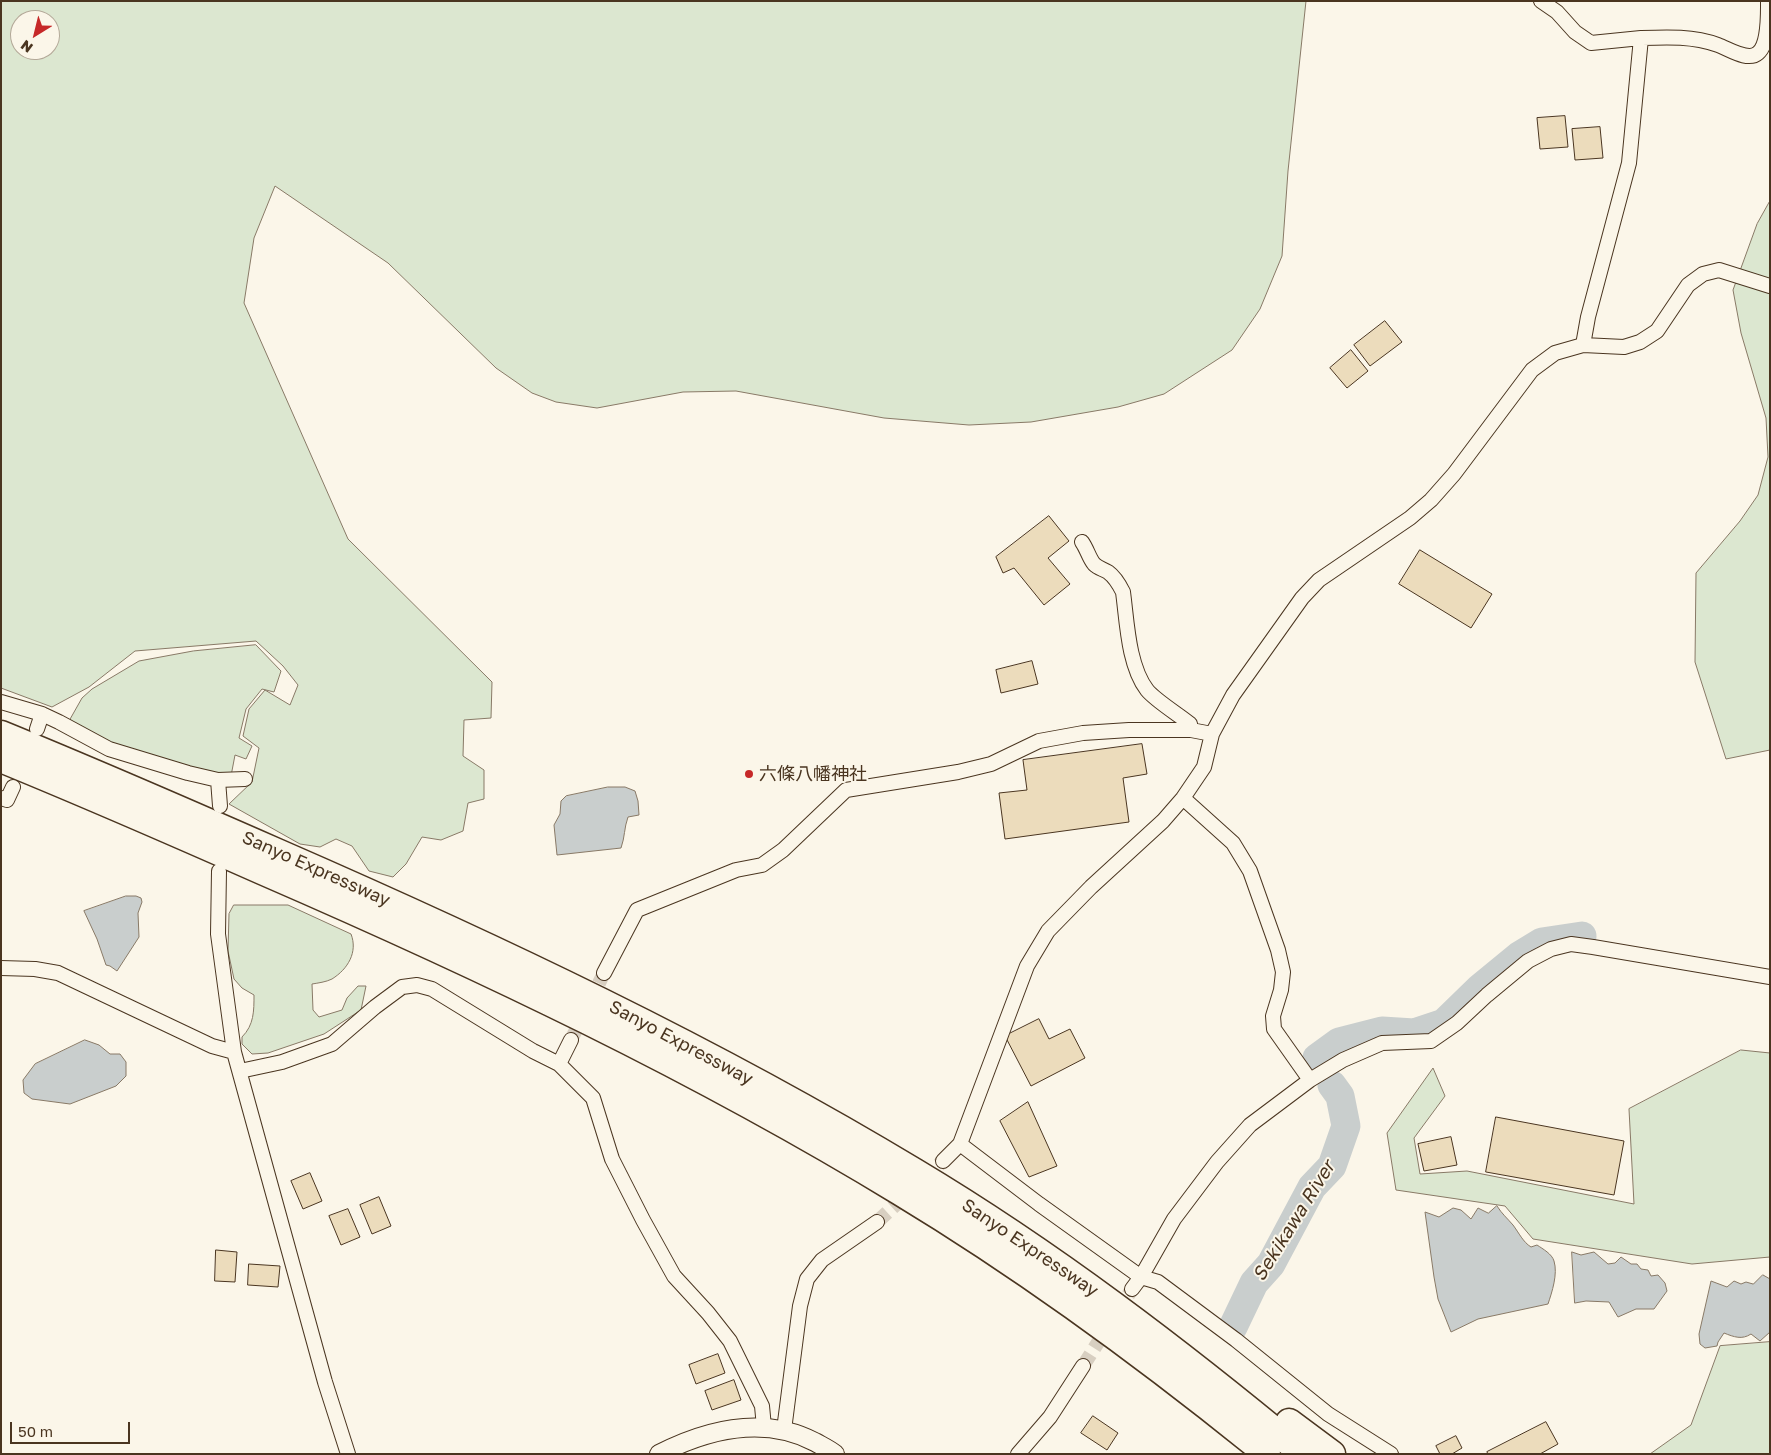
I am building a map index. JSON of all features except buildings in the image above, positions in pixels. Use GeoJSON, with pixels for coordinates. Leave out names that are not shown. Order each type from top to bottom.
{"type":"FeatureCollection","features":[{"type":"Feature","properties":{"kind":"highway","name":"Sanyo Expressway"},"geometry":{"type":"LineString","coordinates":[[1,734],[379,896],[563,982],[712,1058],[832,1123],[917,1173],[1076,1278],[1223,1388],[1303,1454]]}},
{"type":"Feature","properties":{"kind":"highway","name":"Sanyo Expressway"},"geometry":{"type":"LineString","coordinates":[[1,759],[80,791],[387,925],[551,1002],[703,1079],[909,1197],[1004,1258],[1134,1349],[1268,1454]]}},
{"type":"Feature","properties":{"kind":"highway"},"geometry":{"type":"LineString","coordinates":[[1076,1278],[1274,1411],[1332,1454]]}},
{"type":"Feature","properties":{"kind":"highway"},"geometry":{"type":"LineString","coordinates":[[1134,1349],[1242,1454]]}},
{"type":"Feature","properties":{"kind":"street"},"geometry":{"type":"LineString","coordinates":[[1541,1],[1557,12],[1575,32],[1591,43],[1642,38],[1687,37],[1748,57],[1758,54],[1765,44],[1768,1]]}},
{"type":"Feature","properties":{"kind":"street"},"geometry":{"type":"LineString","coordinates":[[1583,345],[1588,317],[1630,163],[1642,38]]}},
{"type":"Feature","properties":{"kind":"street"},"geometry":{"type":"LineString","coordinates":[[943,1161],[960,1144],[1026,966],[1048,932],[1091,887],[1163,821],[1183,798],[1204,767],[1212,734],[1233,695],[1302,598],[1319,580],[1410,518],[1431,500],[1454,474],[1532,370],[1555,353],[1583,345],[1624,347],[1640,342],[1657,330],[1688,286],[1703,274],[1719,270],[1770,286]]}},
{"type":"Feature","properties":{"kind":"street"},"geometry":{"type":"LineString","coordinates":[[1082,542],[1092,562],[1110,574],[1123,592],[1134,662],[1141,680],[1148,691],[1190,724],[1191,730]]}},
{"type":"Feature","properties":{"kind":"street"},"geometry":{"type":"LineString","coordinates":[[1,702],[42,714],[109,749],[218,780],[245,779]]}},
{"type":"Feature","properties":{"kind":"street"},"geometry":{"type":"LineString","coordinates":[[37,729],[42,714]]}},
{"type":"Feature","properties":{"kind":"street"},"geometry":{"type":"LineString","coordinates":[[604,973],[636,910],[736,870],[762,865],[783,850],[846,790],[958,772],[992,764],[1039,741],[1083,733],[1129,730],[1191,730],[1212,734]]}},
{"type":"Feature","properties":{"kind":"street"},"geometry":{"type":"LineString","coordinates":[[218,780],[220,806]]}},
{"type":"Feature","properties":{"kind":"street"},"geometry":{"type":"LineString","coordinates":[[1,798],[7,800],[13,787]]}},
{"type":"Feature","properties":{"kind":"street"},"geometry":{"type":"LineString","coordinates":[[1183,798],[1233,843],[1250,871],[1278,950],[1283,972],[1281,990],[1273,1016],[1274,1029],[1310,1080]]}},
{"type":"Feature","properties":{"kind":"street"},"geometry":{"type":"LineString","coordinates":[[219,871],[218,934],[234,1052],[325,1382],[348,1454]]}},
{"type":"Feature","properties":{"kind":"street"},"geometry":{"type":"LineString","coordinates":[[1132,1289],[1141,1277],[1174,1219],[1217,1162],[1250,1126],[1310,1080],[1343,1060],[1382,1043],[1431,1041],[1457,1023],[1528,961],[1551,949],[1571,944],[1592,946],[1770,977]]}},
{"type":"Feature","properties":{"kind":"street"},"geometry":{"type":"LineString","coordinates":[[1,968],[35,968],[58,973],[212,1046],[234,1052]]}},
{"type":"Feature","properties":{"kind":"street"},"geometry":{"type":"LineString","coordinates":[[240,1070],[282,1062],[332,1044],[375,1007],[402,987],[418,985],[432,989],[533,1051],[560,1064],[593,1098],[612,1159],[674,1276],[708,1312],[730,1341],[762,1406],[764,1427]]}},
{"type":"Feature","properties":{"kind":"street"},"geometry":{"type":"LineString","coordinates":[[560,1064],[571,1040]]}},
{"type":"Feature","properties":{"kind":"street"},"geometry":{"type":"LineString","coordinates":[[960,1144],[1141,1277],[1158,1282],[1236,1340],[1328,1414],[1391,1454]]}},
{"type":"Feature","properties":{"kind":"street"},"geometry":{"type":"LineString","coordinates":[[784,1430],[800,1306],[807,1279],[822,1260],[877,1222]]}},
{"type":"Feature","properties":{"kind":"street"},"geometry":{"type":"LineString","coordinates":[[1018,1454],[1050,1417],[1083,1366]]}},
{"type":"Feature","properties":{"kind":"street"},"geometry":{"type":"LineString","coordinates":[[659,1454],[697,1437],[719,1430],[764,1427],[784,1430],[806,1438],[835,1454]]}},
{"type":"Feature","properties":{"kind":"green space"},"geometry":{"type":"Polygon","coordinates":[[[1,1],[1306,1],[1288,171],[1282,256],[1260,309],[1232,350],[1164,394],[1118,407],[1031,422],[969,425],[884,418],[736,391],[683,392],[597,408],[556,402],[532,393],[496,368],[388,263],[275,186],[254,238],[244,303],[348,539],[492,682],[491,718],[464,720],[463,756],[484,770],[484,799],[468,803],[463,831],[441,840],[422,837],[406,864],[393,877],[369,871],[352,846],[336,839],[320,847],[300,844],[229,804],[252,782],[259,748],[243,736],[249,709],[265,690],[290,705],[298,685],[283,666],[256,641],[135,651],[89,687],[52,707],[1,688],[1,1]]]}},
{"type":"Feature","properties":{"kind":"green space"},"geometry":{"type":"Polygon","coordinates":[[[1770,201],[1770,750],[1726,759],[1695,662],[1696,573],[1740,521],[1758,495],[1768,457],[1766,418],[1741,333],[1733,290],[1757,224],[1770,201]]]}},
{"type":"Feature","properties":{"kind":"green space"},"geometry":{"type":"Polygon","coordinates":[[[256,645],[281,671],[274,692],[262,689],[246,709],[239,738],[252,746],[246,759],[235,755],[231,776],[200,773],[109,744],[69,721],[82,698],[92,689],[139,661],[193,651],[256,645]]]}},
{"type":"Feature","properties":{"kind":"green space"},"geometry":{"type":"Polygon","coordinates":[[[234,905],[288,905],[351,934],[353,947],[347,965],[332,979],[312,984],[313,1010],[319,1017],[342,1010],[347,998],[358,986],[366,986],[361,1010],[324,1034],[268,1053],[252,1054],[242,1044],[242,1037],[251,1023],[254,995],[242,988],[234,979],[228,951],[229,914],[234,905]]]}},
{"type":"Feature","properties":{"kind":"green space"},"geometry":{"type":"Polygon","coordinates":[[[1741,1050],[1770,1053],[1770,1257],[1692,1264],[1533,1239],[1505,1206],[1396,1190],[1387,1133],[1433,1068],[1445,1096],[1414,1138],[1420,1174],[1467,1171],[1634,1204],[1629,1109],[1741,1050]]]}},
{"type":"Feature","properties":{"kind":"green space"},"geometry":{"type":"Polygon","coordinates":[[[1770,1342],[1770,1454],[1650,1454],[1691,1425],[1720,1346],[1770,1342]]]}},
{"type":"Feature","properties":{"kind":"shaded area"},"geometry":{"type":"Polygon","coordinates":[[[608,787],[625,787],[635,791],[638,801],[639,815],[628,817],[621,848],[557,855],[554,825],[560,814],[561,801],[566,796],[608,787]]]}},
{"type":"Feature","properties":{"kind":"shaded area"},"geometry":{"type":"Polygon","coordinates":[[[126,896],[141,898],[142,902],[138,913],[139,937],[117,971],[106,965],[84,911],[126,896]]]}},
{"type":"Feature","properties":{"kind":"shaded area"},"geometry":{"type":"Polygon","coordinates":[[[85,1040],[99,1045],[110,1054],[120,1054],[126,1062],[126,1076],[116,1086],[70,1104],[32,1099],[24,1093],[23,1080],[35,1064],[85,1040]]]}},
{"type":"Feature","properties":{"kind":"shaded area"},"geometry":{"type":"Polygon","coordinates":[[[1497,1206],[1528,1245],[1531,1247],[1537,1245],[1553,1258],[1555,1277],[1548,1304],[1478,1319],[1451,1332],[1438,1299],[1425,1212],[1439,1217],[1453,1208],[1461,1210],[1471,1219],[1478,1208],[1488,1213],[1497,1206]]]}},
{"type":"Feature","properties":{"kind":"shaded area"},"geometry":{"type":"Polygon","coordinates":[[[1572,1252],[1581,1255],[1594,1252],[1608,1264],[1615,1263],[1621,1257],[1631,1264],[1637,1264],[1641,1269],[1648,1270],[1651,1276],[1658,1275],[1665,1283],[1667,1291],[1654,1309],[1636,1309],[1618,1317],[1609,1302],[1586,1301],[1575,1303],[1572,1252]]]}},
{"type":"Feature","properties":{"kind":"shaded area"},"geometry":{"type":"Polygon","coordinates":[[[1763,1275],[1770,1279],[1770,1332],[1760,1341],[1751,1334],[1735,1337],[1724,1333],[1717,1346],[1705,1348],[1700,1344],[1699,1334],[1711,1281],[1727,1287],[1734,1281],[1741,1284],[1746,1282],[1753,1284],[1763,1275]]]}},
{"type":"Feature","properties":{"kind":"waterway","name":"Sekikawa River"},"geometry":{"type":"LineString","coordinates":[[1318,1065],[1317,1058],[1339,1042],[1382,1031],[1414,1033],[1444,1023],[1480,988],[1519,956],[1542,942],[1582,936]]}},
{"type":"Feature","properties":{"kind":"waterway","name":"Sekikawa River"},"geometry":{"type":"LineString","coordinates":[[1233,1327],[1254,1283],[1271,1264],[1312,1187],[1332,1166],[1346,1126],[1340,1096],[1332,1085]]}},
{"type":"Feature","properties":{"kind":"tunnel"},"geometry":{"type":"LineString","coordinates":[[571,1040],[604,973]]}},
{"type":"Feature","properties":{"kind":"tunnel"},"geometry":{"type":"LineString","coordinates":[[877,1222],[943,1161]]}},
{"type":"Feature","properties":{"kind":"tunnel"},"geometry":{"type":"LineString","coordinates":[[1083,1366],[1132,1289]]}},
{"type":"Feature","properties":{"kind":"place","name":"六條八幡神社"},"geometry":{"type":"Point","coordinates":[749,774]}}]}
